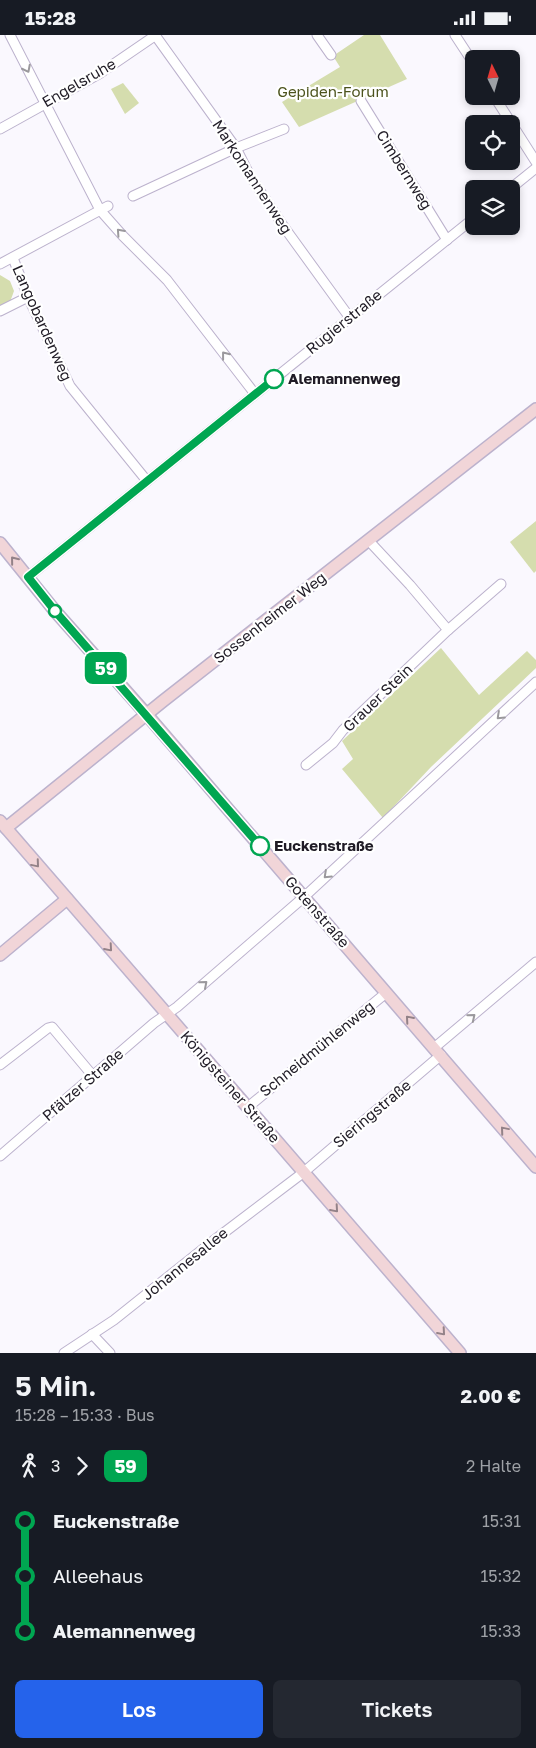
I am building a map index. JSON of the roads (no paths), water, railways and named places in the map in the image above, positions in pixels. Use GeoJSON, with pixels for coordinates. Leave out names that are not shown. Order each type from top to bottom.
{"type":"FeatureCollection","features":[{"type":"Feature","properties":{"kind":"main road","name":"Sossenheimer Weg"},"geometry":{"type":"LineString","coordinates":[[3,824],[147,715],[536,409]]}},
{"type":"Feature","properties":{"kind":"main road","name":"Gotenstraße"},"geometry":{"type":"LineString","coordinates":[[0,543],[55,611],[147,715],[536,1167]]}},
{"type":"Feature","properties":{"kind":"main road","name":"Königsteiner Straße"},"geometry":{"type":"LineString","coordinates":[[3,824],[460,1353]]}},
{"type":"Feature","properties":{"kind":"main road"},"geometry":{"type":"LineString","coordinates":[[0,955],[66,899]]}},
{"type":"Feature","properties":{"kind":"street"},"geometry":{"type":"LineString","coordinates":[[10,35],[44,103],[104,208],[123,236],[167,280],[255,394]]}},
{"type":"Feature","properties":{"kind":"street","name":"Engelsruhe"},"geometry":{"type":"LineString","coordinates":[[0,129],[99,74],[155,35]]}},
{"type":"Feature","properties":{"kind":"street","name":"Markomannenweg"},"geometry":{"type":"LineString","coordinates":[[155,35],[236,148],[250,176],[284,227],[350,318]]}},
{"type":"Feature","properties":{"kind":"street"},"geometry":{"type":"LineString","coordinates":[[317,35],[331,55]]}},
{"type":"Feature","properties":{"kind":"street"},"geometry":{"type":"LineString","coordinates":[[455,35],[465,50]]}},
{"type":"Feature","properties":{"kind":"street","name":"Cimbernweg"},"geometry":{"type":"LineString","coordinates":[[360,101],[446,240]]}},
{"type":"Feature","properties":{"kind":"street"},"geometry":{"type":"LineString","coordinates":[[500,105],[536,162]]}},
{"type":"Feature","properties":{"kind":"street"},"geometry":{"type":"LineString","coordinates":[[134,196],[236,148],[284,129]]}},
{"type":"Feature","properties":{"kind":"street"},"geometry":{"type":"LineString","coordinates":[[520,181],[536,168]]}},
{"type":"Feature","properties":{"kind":"street"},"geometry":{"type":"LineString","coordinates":[[0,265],[104,208]]}},
{"type":"Feature","properties":{"kind":"street","name":"Rugierstraße"},"geometry":{"type":"LineString","coordinates":[[28,577],[465,225]]}},
{"type":"Feature","properties":{"kind":"street","name":"Langobardenweg"},"geometry":{"type":"LineString","coordinates":[[13,258],[28,297],[70,386],[148,481]]}},
{"type":"Feature","properties":{"kind":"street"},"geometry":{"type":"LineString","coordinates":[[0,311],[28,297]]}},
{"type":"Feature","properties":{"kind":"street"},"geometry":{"type":"LineString","coordinates":[[369,541],[448,630]]}},
{"type":"Feature","properties":{"kind":"street","name":"Grauer Stein"},"geometry":{"type":"LineString","coordinates":[[306,765],[333,743],[344,730],[448,630],[500,584]]}},
{"type":"Feature","properties":{"kind":"street"},"geometry":{"type":"LineString","coordinates":[[166,1014],[177,1007],[304,897],[536,682]]}},
{"type":"Feature","properties":{"kind":"street","name":"Sieringstraße"},"geometry":{"type":"LineString","coordinates":[[304,1172],[536,962]]}},
{"type":"Feature","properties":{"kind":"street","name":"Schneidmühlenweg"},"geometry":{"type":"LineString","coordinates":[[248,1107],[386,993]]}},
{"type":"Feature","properties":{"kind":"street","name":"Pfälzer Straße"},"geometry":{"type":"LineString","coordinates":[[0,1157],[166,1014]]}},
{"type":"Feature","properties":{"kind":"street"},"geometry":{"type":"LineString","coordinates":[[0,1065],[52,1027],[93,1076]]}},
{"type":"Feature","properties":{"kind":"street","name":"Johannesallee"},"geometry":{"type":"LineString","coordinates":[[64,1353],[114,1321],[212,1241],[304,1172]]}},
{"type":"Feature","properties":{"kind":"street"},"geometry":{"type":"LineString","coordinates":[[92,1334],[110,1353]]}},
{"type":"Feature","properties":{"kind":"place","name":"Alemannenweg"},"geometry":{"type":"Point","coordinates":[274,379]}},
{"type":"Feature","properties":{"kind":"place","name":"Euckenstraße"},"geometry":{"type":"Point","coordinates":[260,846]}},
{"type":"Feature","properties":{"kind":"park label","name":"Gepiden-Forum"},"geometry":{"type":"Point","coordinates":[333,92]}}]}
